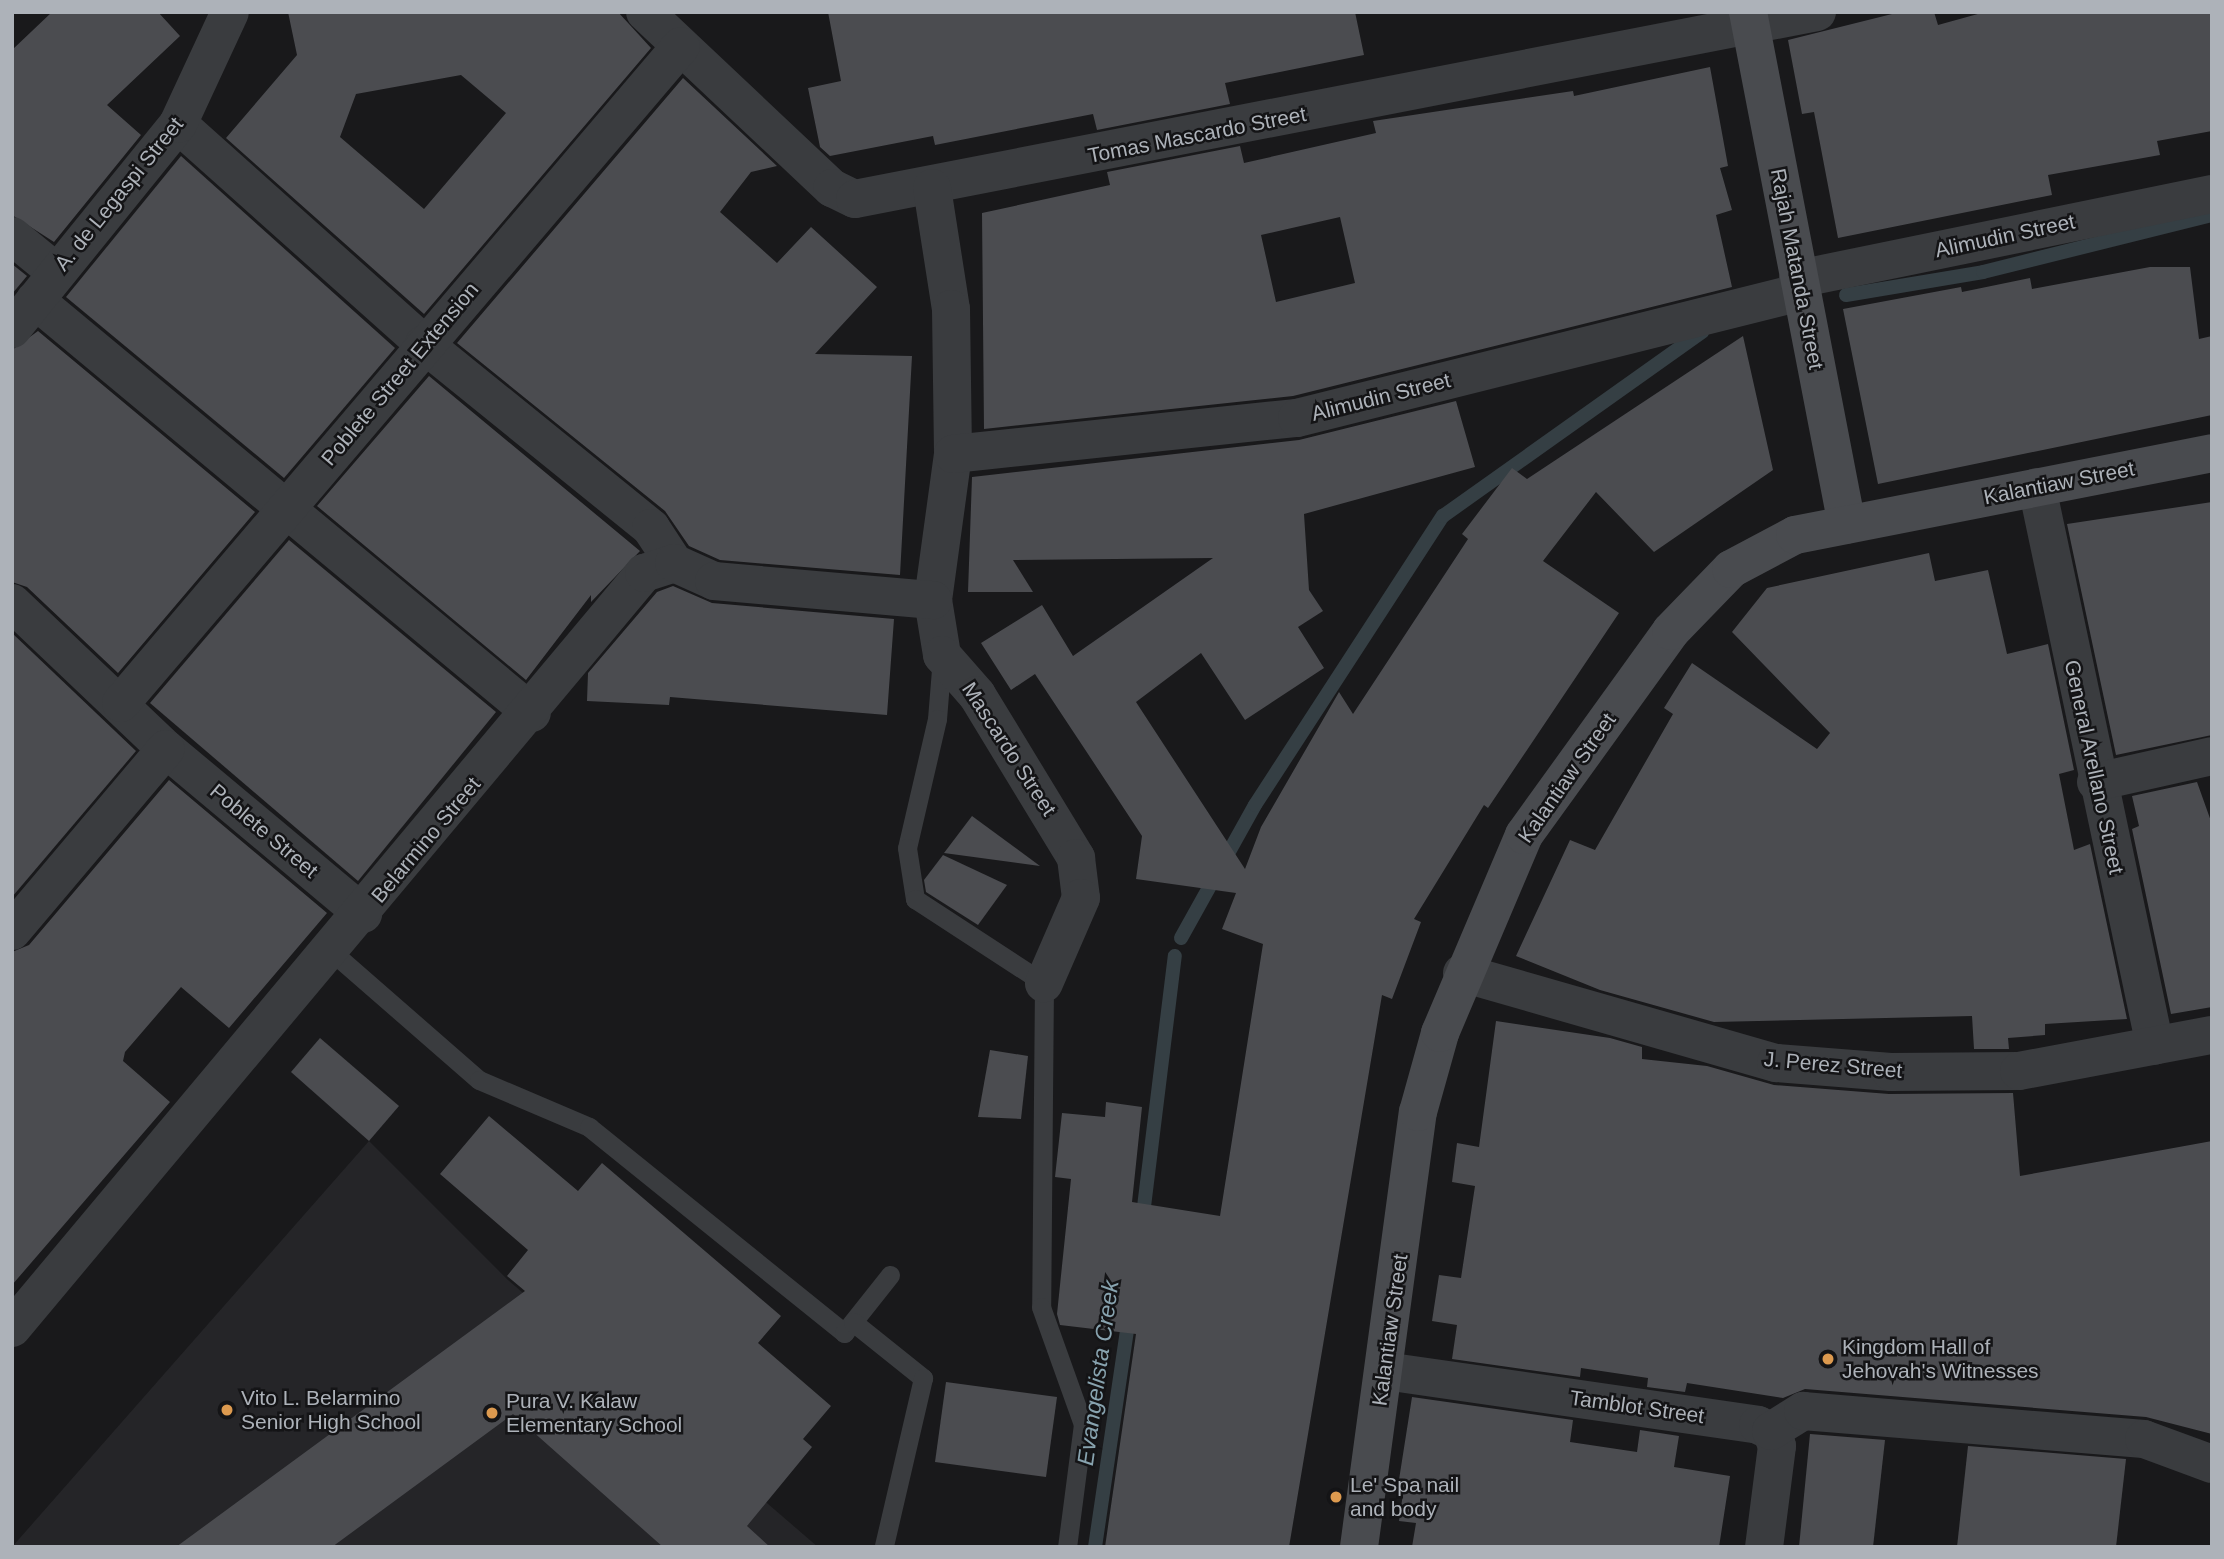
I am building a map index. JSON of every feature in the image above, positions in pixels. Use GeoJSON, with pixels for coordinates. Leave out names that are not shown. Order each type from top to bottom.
{"type":"FeatureCollection","features":[{"type":"Feature","properties":{"kind":"street","name":"A. de Legaspi Street"},"geometry":{"type":"LineString","coordinates":[[34,300],[178,124],[230,12]]}},
{"type":"Feature","properties":{"kind":"street","name":"Tomas Mascardo Street"},"geometry":{"type":"LineString","coordinates":[[645,12],[843,197],[932,188],[1749,19],[1817,12]]}},
{"type":"Feature","properties":{"kind":"street","name":"Rajah Matanda Street"},"geometry":{"type":"LineString","coordinates":[[1749,19],[1847,525]]}},
{"type":"Feature","properties":{"kind":"street","name":"Poblete Street Extension"},"geometry":{"type":"LineString","coordinates":[[121,703],[424,344],[681,47]]}},
{"type":"Feature","properties":{"kind":"street"},"geometry":{"type":"LineString","coordinates":[[178,124],[424,344],[651,528],[674,563],[714,581],[933,600]]}},
{"type":"Feature","properties":{"kind":"street"},"geometry":{"type":"LineString","coordinates":[[932,188],[951,309],[953,454],[933,600],[942,655]]}},
{"type":"Feature","properties":{"kind":"street","name":"Alimudin Street"},"geometry":{"type":"LineString","coordinates":[[953,454],[1297,418],[1800,285],[2212,194]]}},
{"type":"Feature","properties":{"kind":"street"},"geometry":{"type":"LineString","coordinates":[[12,236],[34,300],[532,713]]}},
{"type":"Feature","properties":{"kind":"street","name":"Kalantiaw Street"},"geometry":{"type":"LineString","coordinates":[[1359,1547],[1385,1371],[1418,1112],[1462,973],[1524,835],[1671,631],[1731,569],[1763,547],[1847,525],[2212,453]]}},
{"type":"Feature","properties":{"kind":"street","name":"General Arellano Street"},"geometry":{"type":"LineString","coordinates":[[2037,487],[2096,782],[2155,1046]]}},
{"type":"Feature","properties":{"kind":"street","name":"Belarmino Street"},"geometry":{"type":"LineString","coordinates":[[12,1328],[532,713],[644,573],[674,563]]}},
{"type":"Feature","properties":{"kind":"street","name":"Poblete Street"},"geometry":{"type":"LineString","coordinates":[[12,604],[121,703],[166,749],[363,914]]}},
{"type":"Feature","properties":{"kind":"street","name":"Mascardo Street"},"geometry":{"type":"LineString","coordinates":[[942,655],[977,695],[1076,858],[1081,898],[1044,983]]}},
{"type":"Feature","properties":{"kind":"street"},"geometry":{"type":"LineString","coordinates":[[12,931],[166,749]]}},
{"type":"Feature","properties":{"kind":"street"},"geometry":{"type":"LineString","coordinates":[[2096,782],[2212,756]]}},
{"type":"Feature","properties":{"kind":"street","name":"J. Perez Street"},"geometry":{"type":"LineString","coordinates":[[1462,973],[1776,1063],[1891,1072],[2019,1071],[2212,1035]]}},
{"type":"Feature","properties":{"kind":"street","name":"Tamblot Street"},"geometry":{"type":"LineString","coordinates":[[1385,1371],[1771,1432]]}},
{"type":"Feature","properties":{"kind":"street"},"geometry":{"type":"LineString","coordinates":[[1764,1547],[1777,1446],[1771,1432],[1803,1410],[2144,1439],[2212,1464]]}},
{"type":"Feature","properties":{"kind":"lane"},"geometry":{"type":"LineString","coordinates":[[942,655],[937,719],[907,848],[915,899],[1044,983]]}},
{"type":"Feature","properties":{"kind":"lane"},"geometry":{"type":"LineString","coordinates":[[331,951],[479,1080],[589,1127],[844,1333],[890,1275]]}},
{"type":"Feature","properties":{"kind":"lane","name":"Mascardo Street"},"geometry":{"type":"LineString","coordinates":[[1044,983],[1041,1307],[1083,1424],[1067,1547]]}},
{"type":"Feature","properties":{"kind":"lane"},"geometry":{"type":"LineString","coordinates":[[853,1322],[923,1378],[884,1546]]}},
{"type":"Feature","properties":{"kind":"shaded area"},"geometry":{"type":"Polygon","coordinates":[[[369,1141],[508,1280],[818,1547],[12,1547],[369,1141]]]}},
{"type":"Feature","properties":{"kind":"building"},"geometry":{"type":"Polygon","coordinates":[[[52,12],[158,12],[180,36],[107,105],[141,135],[54,242],[12,215],[12,50],[52,12]]]}},
{"type":"Feature","properties":{"kind":"building"},"geometry":{"type":"Polygon","coordinates":[[[288,12],[618,12],[651,48],[424,314],[226,138],[297,55],[288,12]],[[461,75],[356,94],[340,137],[424,209],[506,113],[461,75]]]}},
{"type":"Feature","properties":{"kind":"building"},"geometry":{"type":"Polygon","coordinates":[[[828,12],[1355,12],[1364,55],[1225,83],[1230,104],[1097,130],[1093,114],[935,145],[933,136],[830,156],[820,147],[808,88],[841,81],[828,12]]]}},
{"type":"Feature","properties":{"kind":"building"},"geometry":{"type":"Polygon","coordinates":[[[1900,12],[1934,12],[1938,25],[1985,12],[2212,12],[2212,131],[2157,141],[2160,155],[2048,175],[2052,195],[1838,238],[1814,112],[1802,114],[1788,40],[1900,12]]]}},
{"type":"Feature","properties":{"kind":"building"},"geometry":{"type":"Polygon","coordinates":[[[1710,67],[1728,166],[1720,168],[1732,210],[1716,215],[1732,287],[1293,396],[984,429],[982,213],[1110,185],[1107,172],[1240,146],[1244,163],[1376,133],[1373,121],[1573,91],[1574,96],[1710,67]],[[1340,217],[1261,235],[1276,302],[1355,283],[1340,217]]]}},
{"type":"Feature","properties":{"kind":"building"},"geometry":{"type":"Polygon","coordinates":[[[683,78],[777,166],[751,172],[720,212],[777,263],[811,227],[877,287],[815,354],[912,356],[900,575],[720,560],[689,546],[665,511],[457,343],[683,78]]]}},
{"type":"Feature","properties":{"kind":"building"},"geometry":{"type":"Polygon","coordinates":[[[181,156],[395,348],[284,478],[66,297],[181,156]]]}},
{"type":"Feature","properties":{"kind":"building"},"geometry":{"type":"Polygon","coordinates":[[[12,264],[27,276],[12,294],[12,264]]]}},
{"type":"Feature","properties":{"kind":"building"},"geometry":{"type":"Polygon","coordinates":[[[2150,267],[2190,267],[2199,339],[2212,336],[2212,415],[1878,484],[1843,309],[1961,287],[1962,292],[2030,278],[2032,289],[2150,267]]]}},
{"type":"Feature","properties":{"kind":"building"},"geometry":{"type":"Polygon","coordinates":[[[38,331],[255,512],[118,673],[27,587],[12,582],[12,350],[38,331]]]}},
{"type":"Feature","properties":{"kind":"building"},"geometry":{"type":"Polygon","coordinates":[[[1743,336],[1773,470],[1654,552],[1596,492],[1543,561],[1619,613],[1488,808],[1484,805],[1414,919],[1421,922],[1392,999],[1382,995],[1289,1547],[1105,1547],[1136,1334],[1060,1325],[1057,1314],[1071,1179],[1055,1177],[1062,1113],[1105,1117],[1106,1102],[1142,1107],[1132,1202],[1220,1216],[1263,944],[1222,929],[1236,893],[1136,879],[1142,836],[1035,674],[1011,690],[981,643],[1042,605],[1073,656],[1213,558],[1013,560],[1033,592],[968,592],[972,477],[1299,440],[1456,401],[1475,467],[1304,514],[1309,590],[1323,611],[1298,627],[1324,668],[1245,720],[1201,653],[1136,702],[1245,869],[1261,827],[1339,692],[1353,714],[1468,539],[1462,534],[1512,468],[1527,479],[1743,336]]]}},
{"type":"Feature","properties":{"kind":"building"},"geometry":{"type":"Polygon","coordinates":[[[429,376],[640,551],[591,602],[591,595],[526,680],[317,506],[429,376]]]}},
{"type":"Feature","properties":{"kind":"building"},"geometry":{"type":"Polygon","coordinates":[[[2212,502],[2212,735],[2116,755],[2067,524],[2212,502]]]}},
{"type":"Feature","properties":{"kind":"building"},"geometry":{"type":"Polygon","coordinates":[[[289,540],[496,712],[358,881],[150,703],[289,540]]]}},
{"type":"Feature","properties":{"kind":"building"},"geometry":{"type":"Polygon","coordinates":[[[1929,553],[1935,581],[1988,570],[2007,654],[2048,644],[2074,770],[2059,774],[2074,850],[2090,844],[2127,1019],[2045,1024],[2045,1035],[2008,1038],[2009,1049],[1974,1049],[1972,1016],[1714,1022],[1600,990],[1516,956],[1570,840],[1595,850],[1673,714],[1664,708],[1692,663],[1817,749],[1830,733],[1732,632],[1767,588],[1929,553]]]}},
{"type":"Feature","properties":{"kind":"building"},"geometry":{"type":"Polygon","coordinates":[[[673,586],[712,603],[894,619],[887,715],[670,697],[669,705],[587,701],[588,673],[657,592],[673,586]]]}},
{"type":"Feature","properties":{"kind":"building"},"geometry":{"type":"Polygon","coordinates":[[[12,633],[136,751],[12,897],[12,633]]]}},
{"type":"Feature","properties":{"kind":"building"},"geometry":{"type":"Polygon","coordinates":[[[169,780],[327,913],[229,1028],[181,987],[125,1052],[123,1061],[170,1102],[12,1285],[12,952],[29,945],[169,780]]]}},
{"type":"Feature","properties":{"kind":"building"},"geometry":{"type":"Polygon","coordinates":[[[2197,782],[2212,824],[2212,1007],[2171,1014],[2132,829],[2139,826],[2132,796],[2197,782]]]}},
{"type":"Feature","properties":{"kind":"building"},"geometry":{"type":"Polygon","coordinates":[[[972,816],[1040,866],[944,853],[972,816]]]}},
{"type":"Feature","properties":{"kind":"building"},"geometry":{"type":"Polygon","coordinates":[[[943,855],[1007,885],[978,925],[926,892],[924,880],[943,855]]]}},
{"type":"Feature","properties":{"kind":"building"},"geometry":{"type":"Polygon","coordinates":[[[1496,1021],[1610,1038],[1642,1047],[1642,1059],[1707,1066],[1774,1085],[1889,1094],[2013,1093],[2020,1176],[2212,1141],[2212,1434],[2146,1417],[1805,1389],[1783,1398],[1687,1383],[1685,1392],[1647,1387],[1648,1378],[1581,1368],[1580,1377],[1452,1359],[1457,1325],[1432,1321],[1439,1275],[1461,1278],[1475,1186],[1452,1182],[1457,1143],[1479,1147],[1496,1021]]]}},
{"type":"Feature","properties":{"kind":"building"},"geometry":{"type":"Polygon","coordinates":[[[320,1038],[399,1106],[369,1141],[291,1072],[320,1038]]]}},
{"type":"Feature","properties":{"kind":"building"},"geometry":{"type":"Polygon","coordinates":[[[990,1050],[1028,1056],[1021,1119],[978,1117],[990,1050]]]}},
{"type":"Feature","properties":{"kind":"building"},"geometry":{"type":"Polygon","coordinates":[[[489,1116],[578,1191],[602,1163],[781,1316],[758,1343],[831,1406],[803,1439],[812,1447],[747,1526],[770,1547],[663,1547],[513,1414],[332,1547],[176,1547],[525,1291],[507,1276],[528,1250],[440,1174],[489,1116]]]}},
{"type":"Feature","properties":{"kind":"building"},"geometry":{"type":"Polygon","coordinates":[[[946,1382],[1057,1397],[1046,1477],[935,1462],[946,1382]]]}},
{"type":"Feature","properties":{"kind":"building"},"geometry":{"type":"Polygon","coordinates":[[[1412,1397],[1573,1420],[1570,1442],[1637,1452],[1640,1430],[1679,1436],[1674,1467],[1730,1476],[1719,1547],[1412,1547],[1416,1523],[1399,1521],[1404,1487],[1398,1486],[1412,1397]]]}},
{"type":"Feature","properties":{"kind":"building"},"geometry":{"type":"Polygon","coordinates":[[[1810,1434],[1885,1440],[1873,1547],[1799,1547],[1810,1434]]]}},
{"type":"Feature","properties":{"kind":"building"},"geometry":{"type":"Polygon","coordinates":[[[1968,1446],[2126,1459],[2116,1547],[1957,1547],[1968,1446]]]}},
{"type":"Feature","properties":{"kind":"waterway"},"geometry":{"type":"LineString","coordinates":[[1846,295],[1983,272],[2212,215]]}},
{"type":"Feature","properties":{"kind":"waterway"},"geometry":{"type":"LineString","coordinates":[[1181,938],[1255,805],[1443,516],[1702,332]]}},
{"type":"Feature","properties":{"kind":"waterway"},"geometry":{"type":"LineString","coordinates":[[1142,1223],[1175,956]]}},
{"type":"Feature","properties":{"kind":"waterway","name":"Evangelista Creek"},"geometry":{"type":"LineString","coordinates":[[1095,1547],[1129,1316]]}},
{"type":"Feature","properties":{"kind":"place","name":"Kingdom Hall of Jehovah's Witnesses"},"geometry":{"type":"Point","coordinates":[1828,1359]}},
{"type":"Feature","properties":{"kind":"place","name":"Vito L. Belarmino Senior High School"},"geometry":{"type":"Point","coordinates":[227,1410]}},
{"type":"Feature","properties":{"kind":"place","name":"Pura V. Kalaw Elementary School"},"geometry":{"type":"Point","coordinates":[492,1413]}},
{"type":"Feature","properties":{"kind":"place","name":"Le' Spa nail and body"},"geometry":{"type":"Point","coordinates":[1336,1497]}}]}
